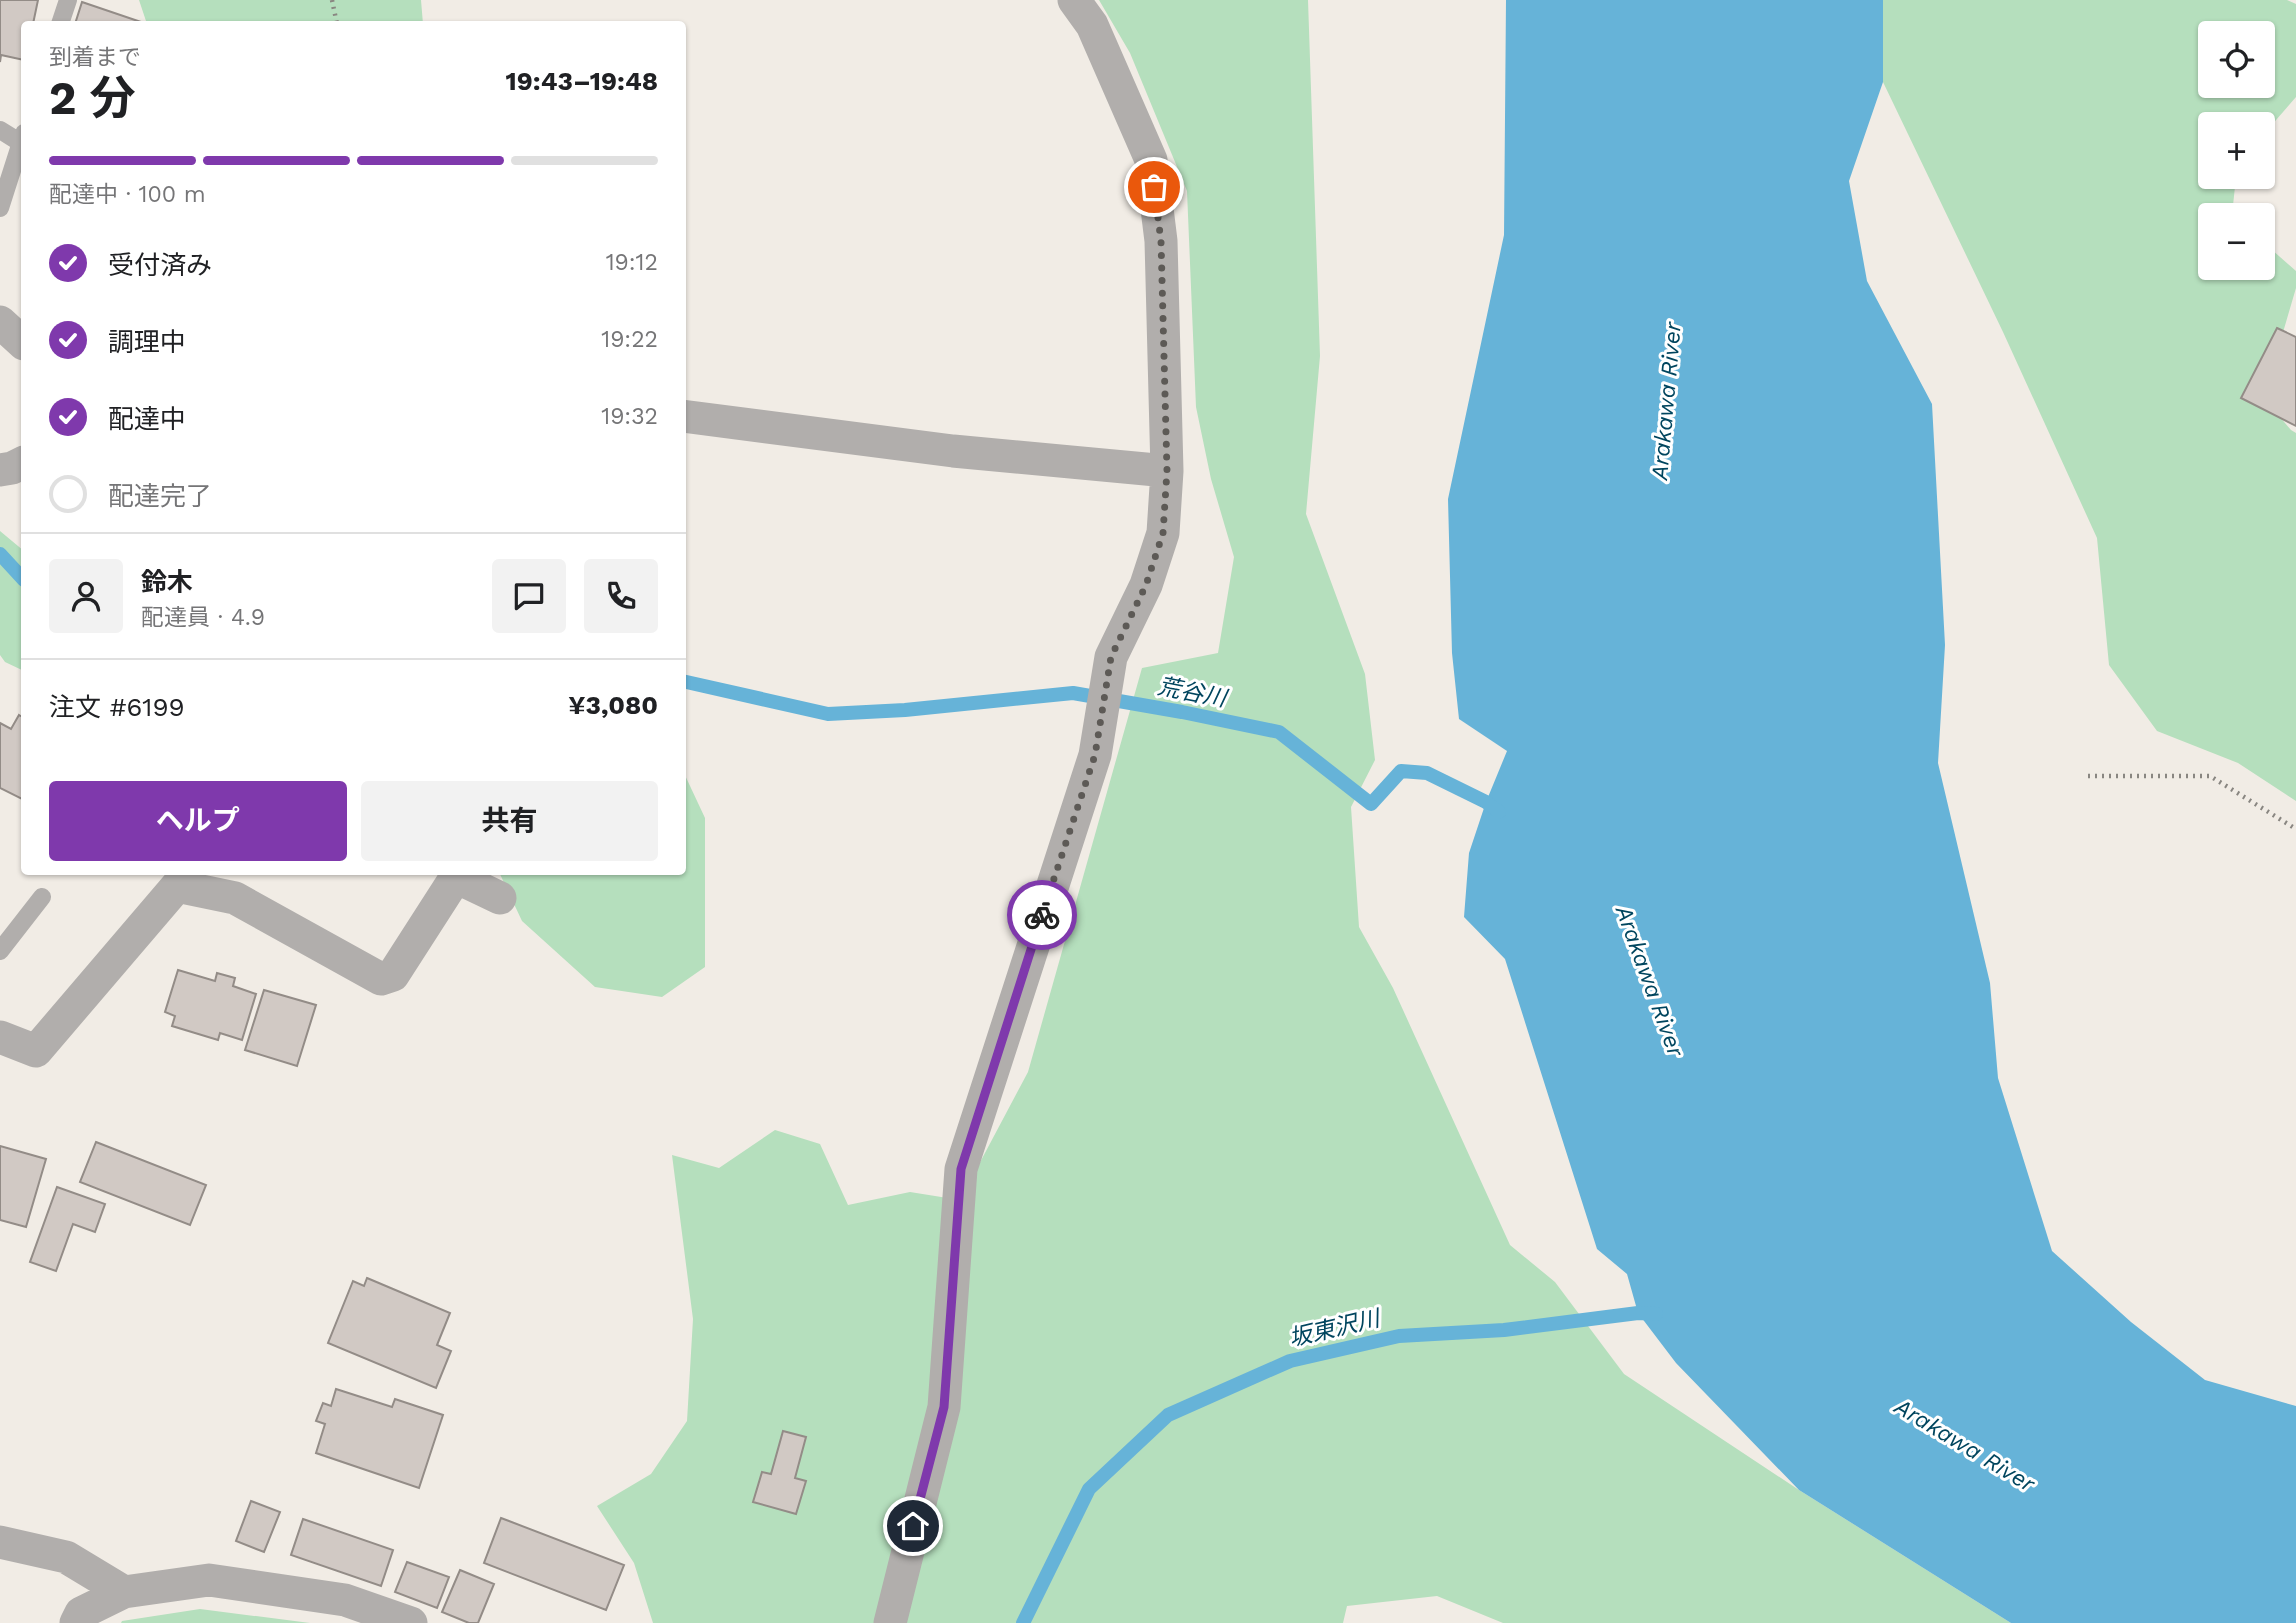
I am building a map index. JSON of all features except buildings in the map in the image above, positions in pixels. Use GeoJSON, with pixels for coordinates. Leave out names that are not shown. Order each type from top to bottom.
{"type":"FeatureCollection","features":[{"type":"Feature","properties":{"kind":"street"},"geometry":{"type":"LineString","coordinates":[[890,1623],[944,1407],[961,1169],[1095,755],[1111,657],[1146,585],[1163,533],[1167,471],[1161,241],[1151,160],[1092,25],[1074,0]]}},
{"type":"Feature","properties":{"kind":"street"},"geometry":{"type":"LineString","coordinates":[[0,322],[21,341]]}},
{"type":"Feature","properties":{"kind":"street"},"geometry":{"type":"LineString","coordinates":[[686,417],[926,448],[1167,471]]}},
{"type":"Feature","properties":{"kind":"street"},"geometry":{"type":"LineString","coordinates":[[0,470],[21,464]]}},
{"type":"Feature","properties":{"kind":"street"},"geometry":{"type":"LineString","coordinates":[[0,1037],[36,1051],[177,886],[235,898],[381,979],[393,975],[456,877],[500,898]]}},
{"type":"Feature","properties":{"kind":"street"},"geometry":{"type":"LineString","coordinates":[[0,1542],[66,1558],[124,1592]]}},
{"type":"Feature","properties":{"kind":"street"},"geometry":{"type":"LineString","coordinates":[[76,1623],[81,1613],[124,1592],[209,1580],[345,1600],[411,1623]]}},
{"type":"Feature","properties":{"kind":"lane"},"geometry":{"type":"LineString","coordinates":[[61,21],[68,0]]}},
{"type":"Feature","properties":{"kind":"lane"},"geometry":{"type":"LineString","coordinates":[[0,130],[21,137]]}},
{"type":"Feature","properties":{"kind":"lane"},"geometry":{"type":"LineString","coordinates":[[0,208],[21,144]]}},
{"type":"Feature","properties":{"kind":"lane"},"geometry":{"type":"LineString","coordinates":[[0,951],[42,897]]}},
{"type":"Feature","properties":{"kind":"path"},"geometry":{"type":"LineString","coordinates":[[332,0],[336,21]]}},
{"type":"Feature","properties":{"kind":"path"},"geometry":{"type":"LineString","coordinates":[[2088,776],[2210,776],[2296,829]]}},
{"type":"Feature","properties":{"kind":"green space"},"geometry":{"type":"Polygon","coordinates":[[[139,0],[421,0],[423,21],[146,21],[139,0]]]}},
{"type":"Feature","properties":{"kind":"green space"},"geometry":{"type":"Polygon","coordinates":[[[1099,0],[1308,0],[1320,356],[1306,514],[1365,674],[1375,760],[1351,807],[1359,927],[1393,988],[1510,1245],[1555,1282],[1624,1374],[1799,1490],[2011,1623],[1503,1623],[1437,1596],[1347,1606],[1343,1623],[653,1623],[634,1563],[597,1506],[651,1474],[687,1421],[693,1319],[672,1155],[719,1168],[775,1130],[820,1144],[848,1205],[910,1192],[960,1200],[1028,1072],[1142,668],[1218,653],[1234,557],[1211,479],[1196,407],[1187,191],[1130,53],[1099,0]]]}},
{"type":"Feature","properties":{"kind":"green space"},"geometry":{"type":"Polygon","coordinates":[[[1883,0],[2287,0],[2296,4],[2296,97],[2275,121],[2275,112],[2198,112],[2198,189],[2235,189],[2233,203],[2198,203],[2198,280],[2275,280],[2275,253],[2296,271],[2296,288],[2279,346],[2254,387],[2296,433],[2296,801],[2238,763],[2157,731],[2109,665],[2097,538],[2003,332],[1883,82],[1883,0]]]}},
{"type":"Feature","properties":{"kind":"green space"},"geometry":{"type":"Polygon","coordinates":[[[0,531],[21,548],[21,670],[5,662],[0,655],[0,531]]]}},
{"type":"Feature","properties":{"kind":"green space"},"geometry":{"type":"Polygon","coordinates":[[[686,777],[705,818],[705,967],[662,997],[595,987],[522,921],[500,875],[686,875],[686,777]]]}},
{"type":"Feature","properties":{"kind":"green space"},"geometry":{"type":"Polygon","coordinates":[[[200,1609],[310,1623],[121,1623],[200,1609]]]}},
{"type":"Feature","properties":{"kind":"water","name":"Arakawa River"},"geometry":{"type":"Polygon","coordinates":[[[1506,0],[1883,0],[1883,82],[1849,181],[1867,281],[1932,404],[1945,645],[1938,763],[1990,983],[1998,1078],[2052,1251],[2131,1322],[2205,1380],[2296,1406],[2296,1623],[2011,1623],[1799,1490],[1676,1363],[1638,1313],[1627,1274],[1597,1249],[1505,959],[1464,917],[1469,853],[1507,751],[1459,719],[1452,653],[1448,499],[1504,235],[1506,0]]]}},
{"type":"Feature","properties":{"kind":"waterway","name":"荒谷川"},"geometry":{"type":"LineString","coordinates":[[0,554],[21,577]]}},
{"type":"Feature","properties":{"kind":"waterway","name":"荒谷川"},"geometry":{"type":"LineString","coordinates":[[686,682],[828,714],[905,710],[1073,693],[1279,732],[1371,804],[1401,771],[1427,773],[1486,802],[1499,812]]}},
{"type":"Feature","properties":{"kind":"waterway","name":"坂東沢川"},"geometry":{"type":"LineString","coordinates":[[1023,1623],[1089,1489],[1168,1415],[1290,1361],[1399,1336],[1504,1330],[1638,1313],[1656,1314]]}},
{"type":"Feature","properties":{"kind":"way so far"},"geometry":{"type":"LineString","coordinates":[[1042,915],[1095,755],[1111,657],[1146,585],[1163,533],[1167,471],[1161,241],[1154,187]]}},
{"type":"Feature","properties":{"kind":"route"},"geometry":{"type":"LineString","coordinates":[[913,1526],[944,1407],[961,1169],[1042,915]]}}]}
